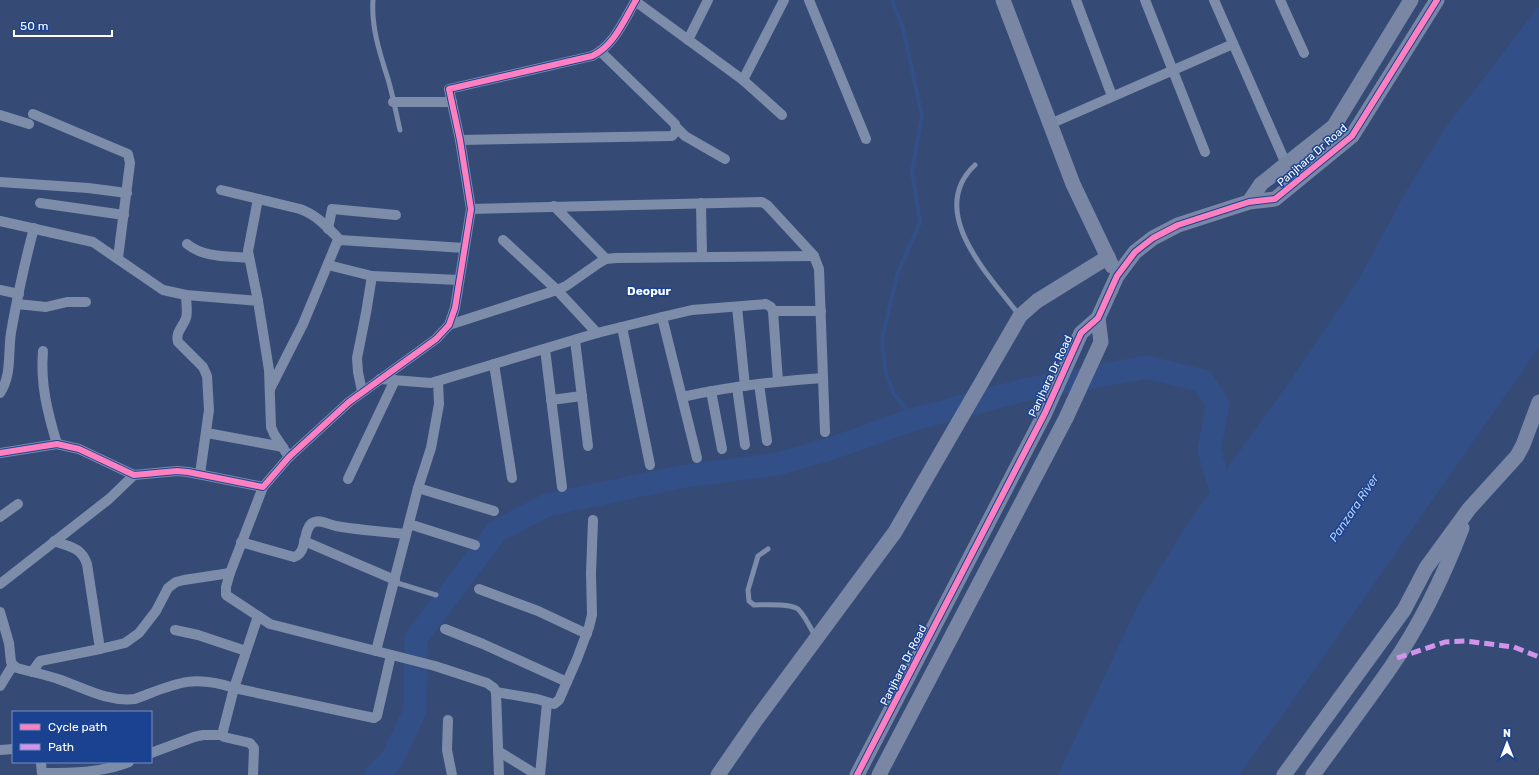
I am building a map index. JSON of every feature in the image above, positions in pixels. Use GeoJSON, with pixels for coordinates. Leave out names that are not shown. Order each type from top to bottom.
{"type":"FeatureCollection","features":[{"type":"Feature","properties":{"kind":"street"},"geometry":{"type":"LineString","coordinates":[[499,775],[496,692],[494,688],[487,683],[435,666],[270,624],[226,595],[226,587],[230,573],[263,487],[289,457],[362,391],[436,339],[449,325],[455,308],[470,208],[460,140],[449,89],[592,56],[601,52],[609,45],[636,0],[743,80],[782,115]]}},
{"type":"Feature","properties":{"kind":"street"},"geometry":{"type":"LineString","coordinates":[[688,40],[708,0]]}},
{"type":"Feature","properties":{"kind":"street"},"geometry":{"type":"LineString","coordinates":[[743,80],[784,0]]}},
{"type":"Feature","properties":{"kind":"street"},"geometry":{"type":"LineString","coordinates":[[809,0],[866,139]]}},
{"type":"Feature","properties":{"kind":"street"},"geometry":{"type":"LineString","coordinates":[[1003,0],[1073,184],[1117,276]]}},
{"type":"Feature","properties":{"kind":"street"},"geometry":{"type":"LineString","coordinates":[[1076,0],[1112,96]]}},
{"type":"Feature","properties":{"kind":"street"},"geometry":{"type":"LineString","coordinates":[[1145,0],[1205,152]]}},
{"type":"Feature","properties":{"kind":"street"},"geometry":{"type":"LineString","coordinates":[[1214,0],[1286,164]]}},
{"type":"Feature","properties":{"kind":"street"},"geometry":{"type":"LineString","coordinates":[[1280,0],[1304,53]]}},
{"type":"Feature","properties":{"kind":"street","name":"Panjhara Dr Road"},"geometry":{"type":"LineString","coordinates":[[1249,202],[1261,184],[1334,126],[1411,0]]}},
{"type":"Feature","properties":{"kind":"street","name":"Panjhara Dr Road"},"geometry":{"type":"LineString","coordinates":[[857,775],[1045,413],[1081,333],[1098,318],[1117,276],[1135,252],[1153,238],[1178,225],[1249,202],[1276,199],[1352,136],[1437,0]]}},
{"type":"Feature","properties":{"kind":"street"},"geometry":{"type":"LineString","coordinates":[[1050,124],[1173,69],[1234,44]]}},
{"type":"Feature","properties":{"kind":"street"},"geometry":{"type":"LineString","coordinates":[[601,52],[675,124],[685,136],[725,159]]}},
{"type":"Feature","properties":{"kind":"street"},"geometry":{"type":"LineString","coordinates":[[393,102],[452,102]]}},
{"type":"Feature","properties":{"kind":"street"},"geometry":{"type":"LineString","coordinates":[[33,114],[128,154],[130,163],[118,258]]}},
{"type":"Feature","properties":{"kind":"street"},"geometry":{"type":"LineString","coordinates":[[0,115],[29,124]]}},
{"type":"Feature","properties":{"kind":"street"},"geometry":{"type":"LineString","coordinates":[[460,140],[672,136],[676,132],[677,128]]}},
{"type":"Feature","properties":{"kind":"street"},"geometry":{"type":"LineString","coordinates":[[0,182],[88,188],[127,193]]}},
{"type":"Feature","properties":{"kind":"street"},"geometry":{"type":"LineString","coordinates":[[221,190],[300,209],[310,213],[320,220],[340,240],[464,248]]}},
{"type":"Feature","properties":{"kind":"street"},"geometry":{"type":"LineString","coordinates":[[258,199],[250,240],[249,258],[258,301],[269,370],[272,427],[274,434],[289,457]]}},
{"type":"Feature","properties":{"kind":"street"},"geometry":{"type":"LineString","coordinates":[[470,208],[762,202],[814,256],[819,269],[825,432]]}},
{"type":"Feature","properties":{"kind":"street"},"geometry":{"type":"LineString","coordinates":[[40,203],[124,215]]}},
{"type":"Feature","properties":{"kind":"street"},"geometry":{"type":"LineString","coordinates":[[701,203],[702,257]]}},
{"type":"Feature","properties":{"kind":"street"},"geometry":{"type":"LineString","coordinates":[[554,206],[606,260]]}},
{"type":"Feature","properties":{"kind":"street"},"geometry":{"type":"LineString","coordinates":[[328,229],[332,209],[396,215]]}},
{"type":"Feature","properties":{"kind":"street"},"geometry":{"type":"LineString","coordinates":[[0,221],[93,242],[118,258],[139,275],[163,290],[186,295],[258,301]]}},
{"type":"Feature","properties":{"kind":"street"},"geometry":{"type":"LineString","coordinates":[[0,393],[8,371],[11,329],[27,253],[34,228]]}},
{"type":"Feature","properties":{"kind":"street"},"geometry":{"type":"LineString","coordinates":[[270,390],[303,324],[337,242],[340,240]]}},
{"type":"Feature","properties":{"kind":"street"},"geometry":{"type":"LineString","coordinates":[[503,240],[557,290],[597,333]]}},
{"type":"Feature","properties":{"kind":"street"},"geometry":{"type":"LineString","coordinates":[[187,244],[202,253],[249,258]]}},
{"type":"Feature","properties":{"kind":"street"},"geometry":{"type":"LineString","coordinates":[[449,325],[557,290],[566,286],[599,263],[616,258],[814,256]]}},
{"type":"Feature","properties":{"kind":"street"},"geometry":{"type":"LineString","coordinates":[[718,775],[756,720],[895,532],[1020,316],[1037,301],[1108,257]]}},
{"type":"Feature","properties":{"kind":"street"},"geometry":{"type":"LineString","coordinates":[[328,265],[372,276],[459,280]]}},
{"type":"Feature","properties":{"kind":"street"},"geometry":{"type":"LineString","coordinates":[[362,391],[357,358],[372,276]]}},
{"type":"Feature","properties":{"kind":"street"},"geometry":{"type":"LineString","coordinates":[[0,290],[18,299],[46,307],[66,302],[86,302]]}},
{"type":"Feature","properties":{"kind":"street"},"geometry":{"type":"LineString","coordinates":[[186,295],[186,316],[176,338],[178,342],[205,370],[209,410],[207,433],[200,474]]}},
{"type":"Feature","properties":{"kind":"street"},"geometry":{"type":"LineString","coordinates":[[380,379],[431,383],[597,333],[662,317],[692,310],[766,304],[771,307],[773,311],[778,381]]}},
{"type":"Feature","properties":{"kind":"street"},"geometry":{"type":"LineString","coordinates":[[737,307],[745,445]]}},
{"type":"Feature","properties":{"kind":"street"},"geometry":{"type":"LineString","coordinates":[[773,311],[820,311]]}},
{"type":"Feature","properties":{"kind":"street"},"geometry":{"type":"LineString","coordinates":[[662,317],[697,458]]}},
{"type":"Feature","properties":{"kind":"street"},"geometry":{"type":"LineString","coordinates":[[879,775],[1066,418],[1101,342],[1098,318]]}},
{"type":"Feature","properties":{"kind":"street"},"geometry":{"type":"LineString","coordinates":[[622,327],[650,465]]}},
{"type":"Feature","properties":{"kind":"street"},"geometry":{"type":"LineString","coordinates":[[575,340],[588,446]]}},
{"type":"Feature","properties":{"kind":"street"},"geometry":{"type":"LineString","coordinates":[[545,349],[562,487]]}},
{"type":"Feature","properties":{"kind":"street"},"geometry":{"type":"LineString","coordinates":[[43,352],[42,367],[44,394],[57,444]]}},
{"type":"Feature","properties":{"kind":"street"},"geometry":{"type":"LineString","coordinates":[[494,364],[512,478]]}},
{"type":"Feature","properties":{"kind":"street"},"geometry":{"type":"LineString","coordinates":[[682,397],[778,381],[823,378]]}},
{"type":"Feature","properties":{"kind":"street"},"geometry":{"type":"LineString","coordinates":[[348,479],[395,380]]}},
{"type":"Feature","properties":{"kind":"street"},"geometry":{"type":"LineString","coordinates":[[376,651],[418,488],[437,424],[440,404],[438,381]]}},
{"type":"Feature","properties":{"kind":"street"},"geometry":{"type":"LineString","coordinates":[[759,384],[767,441]]}},
{"type":"Feature","properties":{"kind":"street"},"geometry":{"type":"LineString","coordinates":[[711,391],[722,449]]}},
{"type":"Feature","properties":{"kind":"street"},"geometry":{"type":"LineString","coordinates":[[551,400],[582,396]]}},
{"type":"Feature","properties":{"kind":"street"},"geometry":{"type":"LineString","coordinates":[[1284,775],[1404,610],[1426,568],[1469,509],[1516,456],[1523,445],[1537,409]]}},
{"type":"Feature","properties":{"kind":"street"},"geometry":{"type":"LineString","coordinates":[[207,433],[283,447]]}},
{"type":"Feature","properties":{"kind":"street"},"geometry":{"type":"LineString","coordinates":[[0,453],[57,444],[79,449],[134,475],[176,471],[200,474],[263,487]]}},
{"type":"Feature","properties":{"kind":"street"},"geometry":{"type":"LineString","coordinates":[[0,583],[109,498],[134,475]]}},
{"type":"Feature","properties":{"kind":"street"},"geometry":{"type":"LineString","coordinates":[[418,488],[494,511]]}},
{"type":"Feature","properties":{"kind":"street"},"geometry":{"type":"LineString","coordinates":[[0,517],[18,504]]}},
{"type":"Feature","properties":{"kind":"street"},"geometry":{"type":"LineString","coordinates":[[1313,775],[1392,666],[1415,628],[1452,553],[1469,509]]}},
{"type":"Feature","properties":{"kind":"street"},"geometry":{"type":"LineString","coordinates":[[496,692],[538,699],[547,703],[557,703],[587,634],[592,614],[591,573],[593,520]]}},
{"type":"Feature","properties":{"kind":"street"},"geometry":{"type":"LineString","coordinates":[[242,542],[294,557],[298,556],[301,553],[308,528],[316,522],[321,522],[331,526],[347,528],[408,529],[475,544]]}},
{"type":"Feature","properties":{"kind":"street"},"geometry":{"type":"LineString","coordinates":[[54,541],[75,549],[84,556],[87,564],[100,650]]}},
{"type":"Feature","properties":{"kind":"street"},"geometry":{"type":"LineString","coordinates":[[304,541],[395,581]]}},
{"type":"Feature","properties":{"kind":"street"},"geometry":{"type":"LineString","coordinates":[[32,672],[40,661],[100,650],[125,643],[134,638],[156,611],[168,588],[176,582],[230,573]]}},
{"type":"Feature","properties":{"kind":"street"},"geometry":{"type":"LineString","coordinates":[[479,589],[538,611],[587,634]]}},
{"type":"Feature","properties":{"kind":"street"},"geometry":{"type":"LineString","coordinates":[[0,612],[4,623],[10,662],[13,666],[62,680],[116,700],[135,699],[182,682],[196,681],[209,682],[374,718],[377,716],[391,655]]}},
{"type":"Feature","properties":{"kind":"street"},"geometry":{"type":"LineString","coordinates":[[222,735],[234,688],[258,616]]}},
{"type":"Feature","properties":{"kind":"street"},"geometry":{"type":"LineString","coordinates":[[445,629],[567,682]]}},
{"type":"Feature","properties":{"kind":"street"},"geometry":{"type":"LineString","coordinates":[[175,630],[198,635],[246,651]]}},
{"type":"Feature","properties":{"kind":"street"},"geometry":{"type":"LineString","coordinates":[[0,686],[13,666]]}},
{"type":"Feature","properties":{"kind":"street"},"geometry":{"type":"LineString","coordinates":[[498,750],[539,775],[547,703]]}},
{"type":"Feature","properties":{"kind":"street"},"geometry":{"type":"LineString","coordinates":[[448,720],[447,750],[452,775]]}},
{"type":"Feature","properties":{"kind":"street"},"geometry":{"type":"LineString","coordinates":[[152,754],[194,736],[222,735],[224,737],[250,743],[252,745],[254,748],[253,775]]}},
{"type":"Feature","properties":{"kind":"street"},"geometry":{"type":"LineString","coordinates":[[0,750],[12,749]]}},
{"type":"Feature","properties":{"kind":"street"},"geometry":{"type":"LineString","coordinates":[[42,763],[42,774],[78,773],[101,770],[126,763]]}},
{"type":"Feature","properties":{"kind":"lane"},"geometry":{"type":"LineString","coordinates":[[373,0],[374,20],[380,55],[400,130]]}},
{"type":"Feature","properties":{"kind":"lane"},"geometry":{"type":"LineString","coordinates":[[975,165],[967,173],[960,186],[956,200],[956,214],[962,232],[972,252],[1020,316]]}},
{"type":"Feature","properties":{"kind":"lane"},"geometry":{"type":"LineString","coordinates":[[768,549],[758,556],[748,590],[749,601],[754,605],[789,606],[796,608],[802,614],[816,638]]}},
{"type":"Feature","properties":{"kind":"lane"},"geometry":{"type":"LineString","coordinates":[[395,581],[436,596]]}},
{"type":"Feature","properties":{"kind":"water","name":"Panzara River"},"geometry":{"type":"Polygon","coordinates":[[[1539,6],[1539,347],[1289,706],[1239,775],[1058,775],[1139,603],[1190,520],[1288,384],[1359,279],[1407,190],[1446,127],[1539,6]]]}},
{"type":"Feature","properties":{"kind":"waterway"},"geometry":{"type":"LineString","coordinates":[[892,0],[903,28],[922,116],[912,171],[920,223],[898,272],[882,339],[886,373],[894,394],[915,419]]}},
{"type":"Feature","properties":{"kind":"waterway"},"geometry":{"type":"LineString","coordinates":[[376,775],[391,761],[415,711],[416,638],[497,531],[547,505],[680,477],[777,464],[830,449],[915,419],[1024,390],[1146,367],[1203,381],[1218,405],[1209,450],[1227,510]]}},
{"type":"Feature","properties":{"kind":"marked path"},"geometry":{"type":"LineString","coordinates":[[1397,658],[1445,642],[1465,641],[1514,647],[1539,657]]}},
{"type":"Feature","properties":{"kind":"cycle path"},"geometry":{"type":"LineString","coordinates":[[0,453],[57,444],[79,449],[134,475],[177,471],[188,472],[263,487],[289,457],[349,402],[436,339],[449,325],[455,308],[471,209],[460,140],[449,89],[592,56],[600,52],[618,32],[636,0]]}},
{"type":"Feature","properties":{"kind":"cycle path"},"geometry":{"type":"LineString","coordinates":[[857,775],[1045,413],[1081,333],[1098,318],[1117,276],[1135,252],[1153,238],[1178,225],[1249,202],[1275,199],[1352,136],[1437,0]]}},
{"type":"Feature","properties":{"kind":"district","name":"Deopur"},"geometry":{"type":"Point","coordinates":[649,291]}}]}
